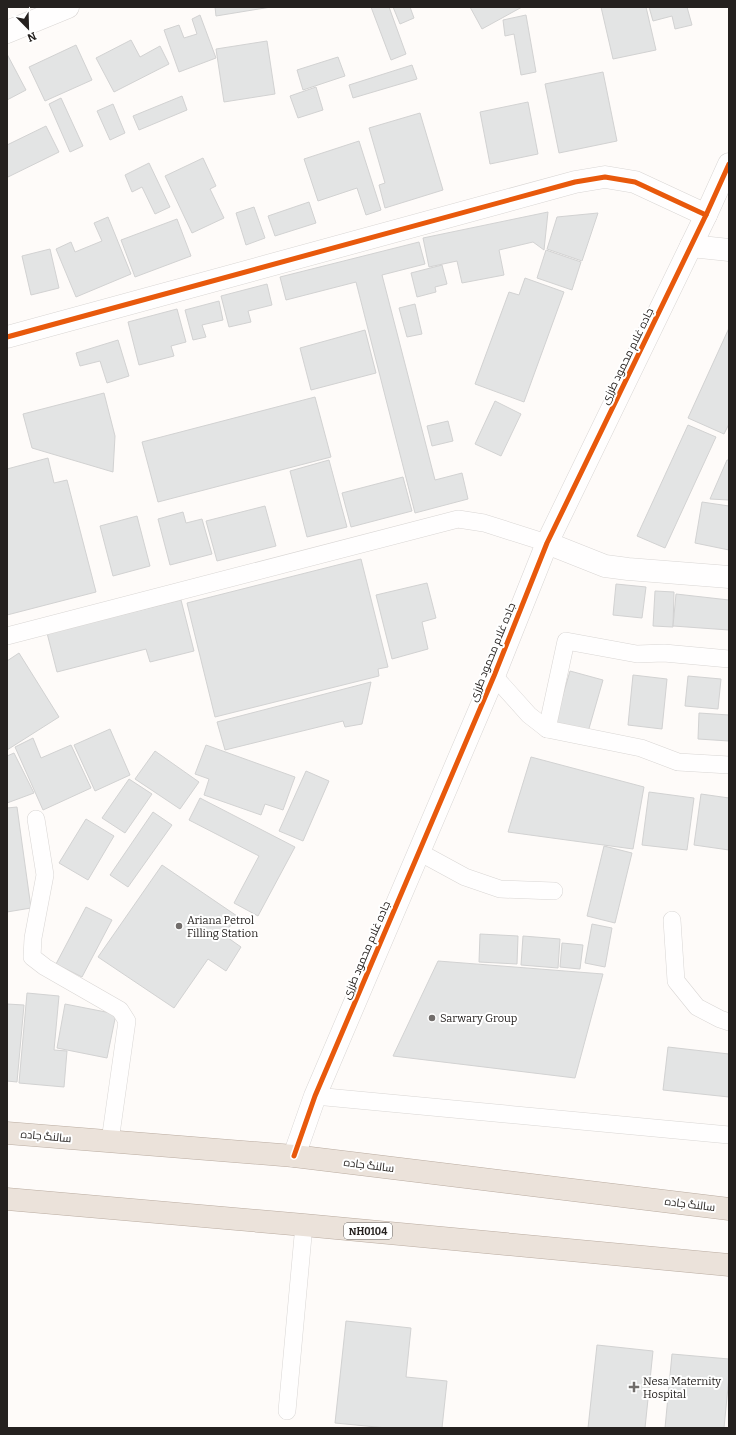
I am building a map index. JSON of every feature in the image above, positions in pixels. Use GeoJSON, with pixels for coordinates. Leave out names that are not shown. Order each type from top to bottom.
{"type":"FeatureCollection","features":[{"type":"Feature","properties":{"kind":"highway","name":"سالنگ جاده"},"geometry":{"type":"LineString","coordinates":[[7,1133],[294,1156],[729,1209]]}},
{"type":"Feature","properties":{"kind":"highway","name":"NH0104"},"geometry":{"type":"LineString","coordinates":[[7,1199],[729,1265]]}},
{"type":"Feature","properties":{"kind":"street"},"geometry":{"type":"LineString","coordinates":[[7,32],[68,7]]}},
{"type":"Feature","properties":{"kind":"street","name":"جاده غلام‌ محمود طرزی"},"geometry":{"type":"LineString","coordinates":[[294,1156],[315,1096],[494,676],[547,543],[706,215],[729,164]]}},
{"type":"Feature","properties":{"kind":"street"},"geometry":{"type":"LineString","coordinates":[[7,337],[575,182],[605,177],[635,182],[706,215]]}},
{"type":"Feature","properties":{"kind":"street"},"geometry":{"type":"LineString","coordinates":[[691,246],[729,250]]}},
{"type":"Feature","properties":{"kind":"street"},"geometry":{"type":"LineString","coordinates":[[547,543],[605,566],[729,577]]}},
{"type":"Feature","properties":{"kind":"lane"},"geometry":{"type":"LineString","coordinates":[[7,636],[458,519],[484,523],[547,543]]}},
{"type":"Feature","properties":{"kind":"lane"},"geometry":{"type":"LineString","coordinates":[[547,730],[566,641],[637,654],[664,653],[729,659]]}},
{"type":"Feature","properties":{"kind":"lane"},"geometry":{"type":"LineString","coordinates":[[494,676],[529,715],[547,730],[641,748],[678,762],[729,766]]}},
{"type":"Feature","properties":{"kind":"lane"},"geometry":{"type":"LineString","coordinates":[[36,819],[45,875],[33,938],[32,957],[45,967],[120,1010],[127,1021],[110,1141]]}},
{"type":"Feature","properties":{"kind":"lane"},"geometry":{"type":"LineString","coordinates":[[419,852],[465,877],[500,889],[554,891]]}},
{"type":"Feature","properties":{"kind":"lane"},"geometry":{"type":"LineString","coordinates":[[672,920],[676,981],[697,1007],[720,1020],[729,1022]]}},
{"type":"Feature","properties":{"kind":"lane"},"geometry":{"type":"LineString","coordinates":[[315,1096],[729,1135]]}},
{"type":"Feature","properties":{"kind":"lane"},"geometry":{"type":"LineString","coordinates":[[287,1411],[304,1225]]}},
{"type":"Feature","properties":{"kind":"building"},"geometry":{"type":"Polygon","coordinates":[[[215,7],[271,7],[216,16],[215,7]]]}},
{"type":"Feature","properties":{"kind":"building"},"geometry":{"type":"Polygon","coordinates":[[[371,7],[389,7],[406,54],[391,60],[371,7]]]}},
{"type":"Feature","properties":{"kind":"building"},"geometry":{"type":"Polygon","coordinates":[[[393,7],[410,7],[414,18],[400,24],[393,7]]]}},
{"type":"Feature","properties":{"kind":"building"},"geometry":{"type":"Polygon","coordinates":[[[470,7],[522,7],[482,29],[470,7]]]}},
{"type":"Feature","properties":{"kind":"building"},"geometry":{"type":"Polygon","coordinates":[[[601,7],[646,7],[656,50],[613,59],[601,7]]]}},
{"type":"Feature","properties":{"kind":"building"},"geometry":{"type":"Polygon","coordinates":[[[649,7],[687,7],[692,25],[675,29],[672,16],[653,21],[649,7]]]}},
{"type":"Feature","properties":{"kind":"building"},"geometry":{"type":"Polygon","coordinates":[[[200,15],[216,58],[179,72],[164,30],[179,25],[184,38],[197,34],[192,19],[200,15]]]}},
{"type":"Feature","properties":{"kind":"building"},"geometry":{"type":"Polygon","coordinates":[[[526,15],[536,72],[521,75],[514,34],[505,36],[503,20],[526,15]]]}},
{"type":"Feature","properties":{"kind":"building"},"geometry":{"type":"Polygon","coordinates":[[[131,40],[140,57],[160,46],[169,64],[114,92],[96,58],[131,40]]]}},
{"type":"Feature","properties":{"kind":"building"},"geometry":{"type":"Polygon","coordinates":[[[267,41],[275,94],[224,102],[216,49],[267,41]]]}},
{"type":"Feature","properties":{"kind":"building"},"geometry":{"type":"Polygon","coordinates":[[[76,45],[92,80],[45,101],[29,67],[76,45]]]}},
{"type":"Feature","properties":{"kind":"building"},"geometry":{"type":"Polygon","coordinates":[[[7,54],[26,90],[7,100],[7,54]]]}},
{"type":"Feature","properties":{"kind":"building"},"geometry":{"type":"Polygon","coordinates":[[[338,57],[345,76],[303,90],[297,70],[338,57]]]}},
{"type":"Feature","properties":{"kind":"building"},"geometry":{"type":"Polygon","coordinates":[[[412,65],[417,79],[353,98],[349,85],[412,65]]]}},
{"type":"Feature","properties":{"kind":"building"},"geometry":{"type":"Polygon","coordinates":[[[603,72],[617,141],[559,153],[545,84],[603,72]]]}},
{"type":"Feature","properties":{"kind":"building"},"geometry":{"type":"Polygon","coordinates":[[[316,87],[323,110],[298,118],[290,96],[316,87]]]}},
{"type":"Feature","properties":{"kind":"building"},"geometry":{"type":"Polygon","coordinates":[[[182,96],[187,110],[139,130],[133,116],[182,96]]]}},
{"type":"Feature","properties":{"kind":"building"},"geometry":{"type":"Polygon","coordinates":[[[61,98],[83,146],[70,152],[49,104],[61,98]]]}},
{"type":"Feature","properties":{"kind":"building"},"geometry":{"type":"Polygon","coordinates":[[[528,102],[538,154],[490,164],[480,112],[528,102]]]}},
{"type":"Feature","properties":{"kind":"building"},"geometry":{"type":"Polygon","coordinates":[[[113,104],[125,133],[110,140],[97,111],[113,104]]]}},
{"type":"Feature","properties":{"kind":"building"},"geometry":{"type":"Polygon","coordinates":[[[420,113],[443,190],[385,208],[379,185],[385,183],[369,128],[420,113]]]}},
{"type":"Feature","properties":{"kind":"building"},"geometry":{"type":"Polygon","coordinates":[[[46,126],[59,152],[8,177],[7,145],[46,126]]]}},
{"type":"Feature","properties":{"kind":"building"},"geometry":{"type":"Polygon","coordinates":[[[359,141],[381,210],[366,215],[357,188],[318,201],[304,159],[359,141]]]}},
{"type":"Feature","properties":{"kind":"building"},"geometry":{"type":"Polygon","coordinates":[[[203,158],[216,186],[210,189],[224,218],[192,233],[165,176],[203,158]]]}},
{"type":"Feature","properties":{"kind":"building"},"geometry":{"type":"Polygon","coordinates":[[[149,163],[170,207],[155,214],[142,187],[132,192],[125,175],[149,163]]]}},
{"type":"Feature","properties":{"kind":"building"},"geometry":{"type":"Polygon","coordinates":[[[309,202],[316,223],[275,236],[268,216],[309,202]]]}},
{"type":"Feature","properties":{"kind":"building"},"geometry":{"type":"Polygon","coordinates":[[[254,207],[265,238],[246,245],[236,213],[254,207]]]}},
{"type":"Feature","properties":{"kind":"building"},"geometry":{"type":"Polygon","coordinates":[[[548,212],[544,250],[533,242],[499,250],[504,275],[462,283],[457,261],[429,267],[423,238],[548,212]]]}},
{"type":"Feature","properties":{"kind":"building"},"geometry":{"type":"Polygon","coordinates":[[[598,213],[582,261],[547,249],[557,217],[598,213]]]}},
{"type":"Feature","properties":{"kind":"building"},"geometry":{"type":"Polygon","coordinates":[[[108,217],[131,274],[76,297],[56,249],[71,242],[75,252],[102,241],[94,223],[108,217]]]}},
{"type":"Feature","properties":{"kind":"building"},"geometry":{"type":"Polygon","coordinates":[[[177,219],[191,256],[135,277],[121,240],[177,219]]]}},
{"type":"Feature","properties":{"kind":"building"},"geometry":{"type":"Polygon","coordinates":[[[419,242],[425,264],[382,275],[435,480],[462,473],[468,499],[415,513],[356,282],[286,300],[280,277],[419,242]]]}},
{"type":"Feature","properties":{"kind":"building"},"geometry":{"type":"Polygon","coordinates":[[[50,249],[59,288],[31,295],[22,256],[50,249]]]}},
{"type":"Feature","properties":{"kind":"building"},"geometry":{"type":"Polygon","coordinates":[[[546,250],[581,262],[572,290],[537,278],[546,250]]]}},
{"type":"Feature","properties":{"kind":"building"},"geometry":{"type":"Polygon","coordinates":[[[442,265],[447,284],[435,287],[436,292],[417,297],[411,273],[442,265]]]}},
{"type":"Feature","properties":{"kind":"building"},"geometry":{"type":"Polygon","coordinates":[[[525,278],[564,292],[524,402],[475,384],[509,292],[519,295],[525,278]]]}},
{"type":"Feature","properties":{"kind":"building"},"geometry":{"type":"Polygon","coordinates":[[[267,284],[272,305],[248,311],[251,322],[229,327],[221,296],[267,284]]]}},
{"type":"Feature","properties":{"kind":"building"},"geometry":{"type":"Polygon","coordinates":[[[219,301],[223,320],[202,325],[206,337],[193,340],[185,310],[219,301]]]}},
{"type":"Feature","properties":{"kind":"building"},"geometry":{"type":"Polygon","coordinates":[[[415,304],[422,334],[407,337],[399,308],[415,304]]]}},
{"type":"Feature","properties":{"kind":"building"},"geometry":{"type":"Polygon","coordinates":[[[177,309],[186,342],[171,346],[174,356],[139,365],[128,322],[177,309]]]}},
{"type":"Feature","properties":{"kind":"building"},"geometry":{"type":"Polygon","coordinates":[[[729,328],[729,424],[724,434],[688,418],[729,328]]]}},
{"type":"Feature","properties":{"kind":"building"},"geometry":{"type":"Polygon","coordinates":[[[365,330],[376,373],[311,390],[300,348],[365,330]]]}},
{"type":"Feature","properties":{"kind":"building"},"geometry":{"type":"Polygon","coordinates":[[[118,340],[129,376],[107,383],[100,361],[80,366],[76,353],[118,340]]]}},
{"type":"Feature","properties":{"kind":"building"},"geometry":{"type":"Polygon","coordinates":[[[104,393],[115,436],[113,472],[32,448],[23,414],[104,393]]]}},
{"type":"Feature","properties":{"kind":"building"},"geometry":{"type":"Polygon","coordinates":[[[315,397],[331,457],[158,502],[142,442],[315,397]]]}},
{"type":"Feature","properties":{"kind":"building"},"geometry":{"type":"Polygon","coordinates":[[[495,401],[521,414],[501,456],[475,444],[495,401]]]}},
{"type":"Feature","properties":{"kind":"building"},"geometry":{"type":"Polygon","coordinates":[[[448,421],[453,441],[432,446],[427,426],[448,421]]]}},
{"type":"Feature","properties":{"kind":"building"},"geometry":{"type":"Polygon","coordinates":[[[688,425],[716,437],[665,548],[637,536],[688,425]]]}},
{"type":"Feature","properties":{"kind":"building"},"geometry":{"type":"Polygon","coordinates":[[[48,458],[54,483],[67,480],[96,592],[7,615],[7,469],[48,458]]]}},
{"type":"Feature","properties":{"kind":"building"},"geometry":{"type":"Polygon","coordinates":[[[329,460],[347,527],[307,537],[290,471],[329,460]]]}},
{"type":"Feature","properties":{"kind":"building"},"geometry":{"type":"Polygon","coordinates":[[[727,460],[729,460],[729,500],[710,499],[727,460]]]}},
{"type":"Feature","properties":{"kind":"building"},"geometry":{"type":"Polygon","coordinates":[[[403,477],[412,511],[351,527],[342,493],[403,477]]]}},
{"type":"Feature","properties":{"kind":"building"},"geometry":{"type":"Polygon","coordinates":[[[702,502],[729,506],[729,550],[695,543],[702,502]]]}},
{"type":"Feature","properties":{"kind":"building"},"geometry":{"type":"Polygon","coordinates":[[[265,506],[276,546],[217,561],[206,521],[265,506]]]}},
{"type":"Feature","properties":{"kind":"building"},"geometry":{"type":"Polygon","coordinates":[[[183,512],[186,523],[202,519],[212,554],[170,565],[158,519],[183,512]]]}},
{"type":"Feature","properties":{"kind":"building"},"geometry":{"type":"Polygon","coordinates":[[[137,516],[150,566],[113,576],[100,526],[137,516]]]}},
{"type":"Feature","properties":{"kind":"building"},"geometry":{"type":"Polygon","coordinates":[[[361,559],[388,667],[378,669],[379,676],[215,717],[187,603],[361,559]]]}},
{"type":"Feature","properties":{"kind":"building"},"geometry":{"type":"Polygon","coordinates":[[[427,583],[436,618],[422,622],[428,649],[392,659],[376,595],[427,583]]]}},
{"type":"Feature","properties":{"kind":"building"},"geometry":{"type":"Polygon","coordinates":[[[616,584],[646,587],[642,618],[613,615],[616,584]]]}},
{"type":"Feature","properties":{"kind":"building"},"geometry":{"type":"Polygon","coordinates":[[[655,591],[674,592],[673,627],[653,626],[655,591]]]}},
{"type":"Feature","properties":{"kind":"building"},"geometry":{"type":"Polygon","coordinates":[[[676,594],[729,600],[729,630],[673,626],[676,594]]]}},
{"type":"Feature","properties":{"kind":"building"},"geometry":{"type":"Polygon","coordinates":[[[181,600],[194,651],[150,662],[146,649],[57,672],[47,633],[181,600]]]}},
{"type":"Feature","properties":{"kind":"building"},"geometry":{"type":"Polygon","coordinates":[[[19,653],[59,717],[7,750],[7,661],[19,653]]]}},
{"type":"Feature","properties":{"kind":"building"},"geometry":{"type":"Polygon","coordinates":[[[570,671],[603,680],[588,732],[555,722],[570,671]]]}},
{"type":"Feature","properties":{"kind":"building"},"geometry":{"type":"Polygon","coordinates":[[[633,675],[667,679],[662,729],[628,725],[633,675]]]}},
{"type":"Feature","properties":{"kind":"building"},"geometry":{"type":"Polygon","coordinates":[[[688,676],[721,679],[718,709],[685,706],[688,676]]]}},
{"type":"Feature","properties":{"kind":"building"},"geometry":{"type":"Polygon","coordinates":[[[371,682],[362,724],[345,727],[343,721],[225,750],[217,722],[371,682]]]}},
{"type":"Feature","properties":{"kind":"building"},"geometry":{"type":"Polygon","coordinates":[[[699,713],[729,715],[729,741],[698,739],[699,713]]]}},
{"type":"Feature","properties":{"kind":"building"},"geometry":{"type":"Polygon","coordinates":[[[110,729],[130,775],[95,791],[74,745],[110,729]]]}},
{"type":"Feature","properties":{"kind":"building"},"geometry":{"type":"Polygon","coordinates":[[[33,738],[41,758],[71,745],[91,788],[43,810],[15,747],[33,738]]]}},
{"type":"Feature","properties":{"kind":"building"},"geometry":{"type":"Polygon","coordinates":[[[206,745],[295,777],[283,810],[265,804],[261,815],[204,795],[209,779],[195,774],[206,745]]]}},
{"type":"Feature","properties":{"kind":"building"},"geometry":{"type":"Polygon","coordinates":[[[155,751],[199,782],[180,809],[135,779],[155,751]]]}},
{"type":"Feature","properties":{"kind":"building"},"geometry":{"type":"Polygon","coordinates":[[[14,753],[34,793],[7,803],[7,756],[14,753]]]}},
{"type":"Feature","properties":{"kind":"building"},"geometry":{"type":"Polygon","coordinates":[[[531,757],[644,787],[633,849],[508,832],[531,757]]]}},
{"type":"Feature","properties":{"kind":"building"},"geometry":{"type":"Polygon","coordinates":[[[306,771],[329,781],[303,841],[279,831],[306,771]]]}},
{"type":"Feature","properties":{"kind":"building"},"geometry":{"type":"Polygon","coordinates":[[[129,779],[152,794],[125,833],[102,818],[129,779]]]}},
{"type":"Feature","properties":{"kind":"building"},"geometry":{"type":"Polygon","coordinates":[[[649,792],[694,798],[687,850],[642,845],[649,792]]]}},
{"type":"Feature","properties":{"kind":"building"},"geometry":{"type":"Polygon","coordinates":[[[701,794],[729,798],[729,850],[694,845],[701,794]]]}},
{"type":"Feature","properties":{"kind":"building"},"geometry":{"type":"Polygon","coordinates":[[[200,798],[295,847],[258,916],[234,903],[259,856],[189,820],[200,798]]]}},
{"type":"Feature","properties":{"kind":"building"},"geometry":{"type":"Polygon","coordinates":[[[17,807],[31,908],[7,912],[7,808],[17,807]]]}},
{"type":"Feature","properties":{"kind":"building"},"geometry":{"type":"Polygon","coordinates":[[[153,812],[172,825],[128,887],[110,875],[153,812]]]}},
{"type":"Feature","properties":{"kind":"building"},"geometry":{"type":"Polygon","coordinates":[[[86,819],[114,836],[88,880],[59,863],[86,819]]]}},
{"type":"Feature","properties":{"kind":"building"},"geometry":{"type":"Polygon","coordinates":[[[604,846],[632,853],[615,923],[587,916],[604,846]]]}},
{"type":"Feature","properties":{"kind":"building"},"geometry":{"type":"Polygon","coordinates":[[[162,865],[237,916],[224,935],[241,947],[226,971],[208,959],[174,1008],[98,957],[162,865]]]}},
{"type":"Feature","properties":{"kind":"building"},"geometry":{"type":"Polygon","coordinates":[[[86,907],[112,920],[82,977],[56,964],[86,907]]]}},
{"type":"Feature","properties":{"kind":"building"},"geometry":{"type":"Polygon","coordinates":[[[592,924],[612,928],[605,967],[585,963],[592,924]]]}},
{"type":"Feature","properties":{"kind":"building"},"geometry":{"type":"Polygon","coordinates":[[[480,934],[518,936],[517,964],[479,962],[480,934]]]}},
{"type":"Feature","properties":{"kind":"building"},"geometry":{"type":"Polygon","coordinates":[[[523,936],[560,939],[558,968],[521,965],[523,936]]]}},
{"type":"Feature","properties":{"kind":"building"},"geometry":{"type":"Polygon","coordinates":[[[562,943],[583,945],[580,969],[560,967],[562,943]]]}},
{"type":"Feature","properties":{"kind":"building"},"geometry":{"type":"Polygon","coordinates":[[[438,961],[603,974],[575,1078],[393,1056],[438,961]]]}},
{"type":"Feature","properties":{"kind":"building"},"geometry":{"type":"Polygon","coordinates":[[[27,993],[59,996],[54,1050],[67,1051],[64,1087],[19,1083],[27,993]]]}},
{"type":"Feature","properties":{"kind":"building"},"geometry":{"type":"Polygon","coordinates":[[[7,1004],[24,1005],[17,1082],[7,1081],[7,1004]]]}},
{"type":"Feature","properties":{"kind":"building"},"geometry":{"type":"Polygon","coordinates":[[[65,1004],[116,1014],[107,1058],[57,1048],[65,1004]]]}},
{"type":"Feature","properties":{"kind":"building"},"geometry":{"type":"Polygon","coordinates":[[[668,1047],[729,1054],[729,1097],[663,1090],[668,1047]]]}},
{"type":"Feature","properties":{"kind":"building"},"geometry":{"type":"Polygon","coordinates":[[[346,1321],[411,1328],[406,1377],[447,1381],[442,1428],[387,1428],[335,1423],[346,1321]]]}},
{"type":"Feature","properties":{"kind":"building"},"geometry":{"type":"Polygon","coordinates":[[[597,1345],[653,1351],[645,1428],[588,1428],[597,1345]]]}},
{"type":"Feature","properties":{"kind":"building"},"geometry":{"type":"Polygon","coordinates":[[[672,1354],[729,1359],[729,1377],[724,1428],[665,1428],[672,1354]]]}},
{"type":"Feature","properties":{"kind":"cycle path"},"geometry":{"type":"LineString","coordinates":[[294,1156],[315,1096],[494,676],[547,543],[706,215],[729,164]]}},
{"type":"Feature","properties":{"kind":"cycle path"},"geometry":{"type":"LineString","coordinates":[[7,337],[575,182],[605,177],[635,182],[706,215]]}},
{"type":"Feature","properties":{"kind":"place","name":"Ariana Petrol Filling Station"},"geometry":{"type":"Point","coordinates":[179,926]}},
{"type":"Feature","properties":{"kind":"place","name":"Sarwary Group"},"geometry":{"type":"Point","coordinates":[432,1018]}},
{"type":"Feature","properties":{"kind":"place","name":"Nesa Maternity Hospital"},"geometry":{"type":"Point","coordinates":[634,1387]}}]}
